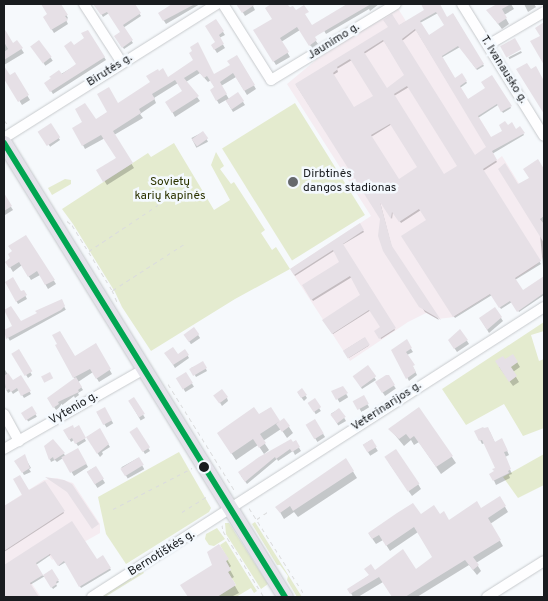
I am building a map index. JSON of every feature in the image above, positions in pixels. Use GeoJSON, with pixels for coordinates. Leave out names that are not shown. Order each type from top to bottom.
{"type":"FeatureCollection","features":[{"type":"Feature","properties":{"kind":"highway"},"geometry":{"type":"LineString","coordinates":[[4,143],[144,369],[225,513],[285,597]]}},
{"type":"Feature","properties":{"kind":"street"},"geometry":{"type":"LineString","coordinates":[[84,4],[122,63]]}},
{"type":"Feature","properties":{"kind":"street","name":"Birutės g."},"geometry":{"type":"LineString","coordinates":[[4,138],[217,4]]}},
{"type":"Feature","properties":{"kind":"street","name":"Jaunimo g."},"geometry":{"type":"LineString","coordinates":[[223,4],[271,80],[396,4]]}},
{"type":"Feature","properties":{"kind":"street","name":"T. Ivanausko g."},"geometry":{"type":"LineString","coordinates":[[462,4],[544,136]]}},
{"type":"Feature","properties":{"kind":"street"},"geometry":{"type":"LineString","coordinates":[[488,45],[544,12]]}},
{"type":"Feature","properties":{"kind":"street","name":"Veterinarijos g."},"geometry":{"type":"LineString","coordinates":[[225,513],[544,306]]}},
{"type":"Feature","properties":{"kind":"street","name":"Vytenio g."},"geometry":{"type":"LineString","coordinates":[[4,450],[144,369]]}},
{"type":"Feature","properties":{"kind":"street"},"geometry":{"type":"LineString","coordinates":[[4,414],[19,441]]}},
{"type":"Feature","properties":{"kind":"street","name":"Bernotiškės g."},"geometry":{"type":"LineString","coordinates":[[92,597],[225,513]]}},
{"type":"Feature","properties":{"kind":"street"},"geometry":{"type":"LineString","coordinates":[[487,597],[544,561]]}},
{"type":"Feature","properties":{"kind":"path"},"geometry":{"type":"LineString","coordinates":[[4,120],[16,131]]}},
{"type":"Feature","properties":{"kind":"path"},"geometry":{"type":"LineString","coordinates":[[88,251],[158,205]]}},
{"type":"Feature","properties":{"kind":"path"},"geometry":{"type":"LineString","coordinates":[[65,219],[72,225],[112,290],[118,305]]}},
{"type":"Feature","properties":{"kind":"path"},"geometry":{"type":"LineString","coordinates":[[112,290],[184,244]]}},
{"type":"Feature","properties":{"kind":"path"},"geometry":{"type":"LineString","coordinates":[[165,380],[234,490],[244,500],[306,597]]}},
{"type":"Feature","properties":{"kind":"path"},"geometry":{"type":"LineString","coordinates":[[113,509],[192,468]]}},
{"type":"Feature","properties":{"kind":"path"},"geometry":{"type":"LineString","coordinates":[[182,512],[209,496]]}},
{"type":"Feature","properties":{"kind":"path"},"geometry":{"type":"LineString","coordinates":[[256,519],[269,511]]}},
{"type":"Feature","properties":{"kind":"path"},"geometry":{"type":"LineString","coordinates":[[225,513],[223,531],[264,597]]}},
{"type":"Feature","properties":{"kind":"shaded area"},"geometry":{"type":"Polygon","coordinates":[[[397,7],[411,29],[422,24],[494,142],[489,146],[497,160],[502,156],[544,224],[544,257],[534,267],[454,317],[438,319],[426,313],[408,322],[350,361],[290,269],[371,216],[287,84],[340,40],[397,7]]]}},
{"type":"Feature","properties":{"kind":"shaded area"},"geometry":{"type":"Polygon","coordinates":[[[57,478],[73,483],[100,524],[100,533],[52,560],[44,548],[21,568],[41,597],[4,597],[4,506],[44,480],[57,478]]]}},
{"type":"Feature","properties":{"kind":"green space","name":"Dirbtinės dangos stadionas"},"geometry":{"type":"Polygon","coordinates":[[[295,103],[365,215],[292,261],[222,149],[295,103]]]}},
{"type":"Feature","properties":{"kind":"green space","name":"Sovietų karių kapinės"},"geometry":{"type":"Polygon","coordinates":[[[174,143],[214,210],[230,200],[211,165],[216,152],[224,166],[220,169],[231,184],[234,182],[265,230],[261,233],[272,250],[276,247],[290,269],[235,299],[151,351],[62,209],[148,153],[151,157],[174,143]]]}},
{"type":"Feature","properties":{"kind":"green space"},"geometry":{"type":"Polygon","coordinates":[[[65,179],[71,180],[71,184],[52,195],[48,188],[65,179]]]}},
{"type":"Feature","properties":{"kind":"green space"},"geometry":{"type":"Polygon","coordinates":[[[544,322],[544,331],[531,335],[539,361],[544,359],[544,428],[523,436],[504,404],[466,425],[442,389],[544,322]]]}},
{"type":"Feature","properties":{"kind":"green space"},"geometry":{"type":"Polygon","coordinates":[[[179,452],[211,508],[209,512],[126,564],[106,534],[98,497],[179,452]]]}},
{"type":"Feature","properties":{"kind":"green space"},"geometry":{"type":"Polygon","coordinates":[[[544,454],[544,485],[518,498],[503,477],[544,454]]]}},
{"type":"Feature","properties":{"kind":"green space"},"geometry":{"type":"Polygon","coordinates":[[[255,522],[302,597],[297,597],[287,580],[288,576],[280,565],[277,565],[252,524],[255,522]]]}},
{"type":"Feature","properties":{"kind":"green space"},"geometry":{"type":"Polygon","coordinates":[[[225,523],[229,523],[268,584],[261,589],[226,534],[225,523]]]}},
{"type":"Feature","properties":{"kind":"green space"},"geometry":{"type":"Polygon","coordinates":[[[217,528],[225,539],[214,546],[209,545],[205,539],[206,534],[217,528]]]}},
{"type":"Feature","properties":{"kind":"green space"},"geometry":{"type":"Polygon","coordinates":[[[226,541],[257,591],[254,593],[251,588],[236,597],[217,597],[236,585],[228,572],[231,570],[226,561],[228,559],[220,545],[226,541]]]}},
{"type":"Feature","properties":{"kind":"green space"},"geometry":{"type":"Polygon","coordinates":[[[142,570],[144,573],[105,597],[97,597],[142,570]]]}},
{"type":"Feature","properties":{"kind":"building"},"geometry":{"type":"Polygon","coordinates":[[[41,4],[61,4],[68,15],[65,16],[68,20],[51,30],[43,17],[47,14],[41,4]]]}},
{"type":"Feature","properties":{"kind":"building"},"geometry":{"type":"Polygon","coordinates":[[[93,4],[135,4],[141,13],[123,25],[133,40],[122,48],[114,36],[120,32],[107,12],[101,15],[93,4]]]}},
{"type":"Feature","properties":{"kind":"building"},"geometry":{"type":"Polygon","coordinates":[[[172,4],[195,4],[163,21],[158,13],[172,4]]]}},
{"type":"Feature","properties":{"kind":"building"},"geometry":{"type":"Polygon","coordinates":[[[236,4],[256,4],[242,13],[236,4]]]}},
{"type":"Feature","properties":{"kind":"building"},"geometry":{"type":"Polygon","coordinates":[[[271,4],[287,4],[290,7],[293,6],[296,10],[304,5],[309,12],[305,14],[312,25],[347,4],[371,4],[315,37],[317,40],[309,46],[297,27],[280,38],[289,52],[273,62],[253,30],[272,19],[265,8],[271,4]]]}},
{"type":"Feature","properties":{"kind":"building"},"geometry":{"type":"Polygon","coordinates":[[[421,4],[440,4],[447,17],[453,13],[484,64],[476,69],[458,46],[442,56],[455,78],[462,73],[467,81],[460,86],[468,99],[485,88],[481,82],[492,75],[512,106],[501,112],[497,104],[478,116],[491,137],[502,131],[499,125],[505,121],[508,125],[512,122],[516,129],[520,126],[525,133],[492,151],[497,160],[483,169],[541,261],[515,278],[523,290],[544,276],[544,293],[517,312],[510,301],[499,308],[490,294],[453,317],[401,236],[426,220],[419,209],[399,222],[392,212],[391,219],[380,202],[392,246],[441,320],[419,307],[383,251],[378,236],[380,219],[295,84],[388,27],[383,20],[392,14],[399,25],[424,10],[421,4]],[[436,12],[420,21],[429,35],[444,25],[436,12]],[[415,29],[402,39],[475,155],[486,147],[415,29]],[[383,40],[364,52],[387,88],[404,75],[383,40]],[[350,59],[337,67],[338,69],[333,73],[354,107],[373,96],[350,59]],[[407,86],[394,94],[444,174],[457,166],[407,86]],[[390,124],[371,135],[399,179],[417,167],[390,124]]]}},
{"type":"Feature","properties":{"kind":"building"},"geometry":{"type":"Polygon","coordinates":[[[497,4],[511,4],[502,9],[507,18],[498,24],[486,10],[497,4]]]}},
{"type":"Feature","properties":{"kind":"building"},"geometry":{"type":"Polygon","coordinates":[[[216,19],[224,31],[219,35],[224,44],[214,50],[211,45],[215,42],[205,26],[216,19]]]}},
{"type":"Feature","properties":{"kind":"building"},"geometry":{"type":"Polygon","coordinates":[[[544,22],[544,65],[530,41],[540,36],[535,28],[544,22]]]}},
{"type":"Feature","properties":{"kind":"building"},"geometry":{"type":"Polygon","coordinates":[[[4,28],[13,43],[17,40],[23,48],[4,60],[4,52],[8,49],[4,42],[4,28]]]}},
{"type":"Feature","properties":{"kind":"building"},"geometry":{"type":"Polygon","coordinates":[[[88,30],[105,57],[50,92],[44,83],[51,78],[49,77],[59,70],[62,74],[76,64],[64,46],[71,41],[74,45],[84,38],[81,33],[88,30]]]}},
{"type":"Feature","properties":{"kind":"building"},"geometry":{"type":"Polygon","coordinates":[[[515,38],[521,49],[506,58],[500,46],[515,38]]]}},
{"type":"Feature","properties":{"kind":"building"},"geometry":{"type":"Polygon","coordinates":[[[39,40],[52,57],[43,63],[30,47],[39,40]]]}},
{"type":"Feature","properties":{"kind":"building"},"geometry":{"type":"Polygon","coordinates":[[[198,42],[214,74],[230,65],[227,61],[237,55],[255,85],[244,91],[233,73],[220,82],[227,94],[216,101],[210,90],[214,87],[207,76],[204,78],[197,70],[184,78],[199,96],[172,113],[165,102],[182,91],[175,80],[152,94],[155,99],[139,109],[141,113],[113,131],[133,163],[103,182],[96,170],[116,158],[101,135],[82,146],[72,128],[82,122],[75,109],[85,103],[96,119],[107,112],[97,94],[109,87],[118,103],[150,82],[146,76],[158,69],[159,71],[163,68],[168,77],[193,60],[189,53],[192,51],[190,47],[198,42]]]}},
{"type":"Feature","properties":{"kind":"building"},"geometry":{"type":"Polygon","coordinates":[[[527,63],[531,69],[536,66],[544,81],[544,114],[516,69],[527,63]]]}},
{"type":"Feature","properties":{"kind":"building"},"geometry":{"type":"Polygon","coordinates":[[[4,66],[10,75],[15,72],[29,95],[18,102],[4,79],[4,66]]]}},
{"type":"Feature","properties":{"kind":"building"},"geometry":{"type":"Polygon","coordinates":[[[238,92],[244,101],[232,110],[226,100],[238,92]]]}},
{"type":"Feature","properties":{"kind":"building"},"geometry":{"type":"Polygon","coordinates":[[[51,123],[60,137],[47,146],[38,132],[51,123]]]}},
{"type":"Feature","properties":{"kind":"building"},"geometry":{"type":"Polygon","coordinates":[[[203,131],[208,138],[197,147],[192,139],[203,131]]]}},
{"type":"Feature","properties":{"kind":"building"},"geometry":{"type":"Polygon","coordinates":[[[538,159],[544,169],[544,216],[540,219],[544,224],[544,243],[498,169],[505,163],[518,184],[529,178],[523,169],[538,159]]]}},
{"type":"Feature","properties":{"kind":"building"},"geometry":{"type":"Polygon","coordinates":[[[4,193],[12,206],[4,211],[4,193]]]}},
{"type":"Feature","properties":{"kind":"building"},"geometry":{"type":"Polygon","coordinates":[[[360,223],[364,230],[343,244],[396,328],[379,339],[374,331],[380,327],[369,310],[332,334],[322,320],[360,295],[350,276],[311,300],[302,285],[339,262],[333,250],[294,275],[290,269],[360,223]]]}},
{"type":"Feature","properties":{"kind":"building"},"geometry":{"type":"Polygon","coordinates":[[[26,235],[55,280],[45,285],[37,271],[28,277],[19,262],[9,268],[5,262],[10,258],[8,254],[12,251],[8,246],[26,235]]]}},
{"type":"Feature","properties":{"kind":"building"},"geometry":{"type":"Polygon","coordinates":[[[13,277],[21,291],[24,290],[27,295],[16,302],[5,282],[13,277]]]}},
{"type":"Feature","properties":{"kind":"building"},"geometry":{"type":"Polygon","coordinates":[[[62,299],[65,306],[61,310],[6,339],[4,330],[12,326],[4,310],[11,306],[21,321],[37,313],[35,311],[62,299]]]}},
{"type":"Feature","properties":{"kind":"building"},"geometry":{"type":"Polygon","coordinates":[[[495,307],[502,317],[487,330],[479,318],[495,307]]]}},
{"type":"Feature","properties":{"kind":"building"},"geometry":{"type":"Polygon","coordinates":[[[194,327],[199,334],[189,342],[183,335],[194,327]]]}},
{"type":"Feature","properties":{"kind":"building"},"geometry":{"type":"Polygon","coordinates":[[[460,329],[468,340],[454,349],[448,340],[460,329]]]}},
{"type":"Feature","properties":{"kind":"building"},"geometry":{"type":"Polygon","coordinates":[[[60,331],[75,356],[96,343],[111,369],[96,379],[90,369],[73,378],[55,345],[57,344],[52,335],[60,331]]]}},
{"type":"Feature","properties":{"kind":"building"},"geometry":{"type":"Polygon","coordinates":[[[365,337],[370,345],[348,358],[343,351],[365,337]]]}},
{"type":"Feature","properties":{"kind":"building"},"geometry":{"type":"Polygon","coordinates":[[[407,339],[412,348],[406,352],[415,365],[413,366],[416,372],[406,379],[391,350],[407,339]]]}},
{"type":"Feature","properties":{"kind":"building"},"geometry":{"type":"Polygon","coordinates":[[[173,347],[178,354],[185,349],[189,355],[173,365],[164,353],[173,347]]]}},
{"type":"Feature","properties":{"kind":"building"},"geometry":{"type":"Polygon","coordinates":[[[19,349],[32,371],[25,376],[11,354],[19,349]]]}},
{"type":"Feature","properties":{"kind":"building"},"geometry":{"type":"Polygon","coordinates":[[[513,354],[518,362],[511,367],[517,376],[509,382],[495,361],[503,356],[505,359],[513,354]]]}},
{"type":"Feature","properties":{"kind":"building"},"geometry":{"type":"Polygon","coordinates":[[[203,361],[207,368],[193,376],[189,369],[203,361]]]}},
{"type":"Feature","properties":{"kind":"building"},"geometry":{"type":"Polygon","coordinates":[[[368,365],[376,376],[361,387],[353,376],[368,365]]]}},
{"type":"Feature","properties":{"kind":"building"},"geometry":{"type":"Polygon","coordinates":[[[50,372],[53,378],[44,383],[41,377],[50,372]]]}},
{"type":"Feature","properties":{"kind":"building"},"geometry":{"type":"Polygon","coordinates":[[[186,372],[193,383],[183,389],[176,378],[186,372]]]}},
{"type":"Feature","properties":{"kind":"building"},"geometry":{"type":"Polygon","coordinates":[[[8,373],[13,380],[21,375],[31,391],[21,396],[17,388],[11,392],[9,389],[6,391],[4,376],[8,373]]]}},
{"type":"Feature","properties":{"kind":"building"},"geometry":{"type":"Polygon","coordinates":[[[389,375],[395,385],[382,393],[375,382],[389,375]]]}},
{"type":"Feature","properties":{"kind":"building"},"geometry":{"type":"Polygon","coordinates":[[[76,377],[82,387],[78,390],[79,392],[58,402],[59,404],[53,408],[47,398],[76,377]]]}},
{"type":"Feature","properties":{"kind":"building"},"geometry":{"type":"Polygon","coordinates":[[[343,386],[348,393],[336,400],[331,391],[343,386]]]}},
{"type":"Feature","properties":{"kind":"building"},"geometry":{"type":"Polygon","coordinates":[[[302,388],[307,395],[301,398],[297,392],[302,388]]]}},
{"type":"Feature","properties":{"kind":"building"},"geometry":{"type":"Polygon","coordinates":[[[222,389],[228,397],[219,404],[213,396],[222,389]]]}},
{"type":"Feature","properties":{"kind":"building"},"geometry":{"type":"Polygon","coordinates":[[[364,395],[369,404],[357,410],[353,401],[364,395]]]}},
{"type":"Feature","properties":{"kind":"building"},"geometry":{"type":"Polygon","coordinates":[[[134,397],[145,414],[139,418],[128,401],[134,397]]]}},
{"type":"Feature","properties":{"kind":"building"},"geometry":{"type":"Polygon","coordinates":[[[315,398],[321,407],[314,412],[308,403],[315,398]]]}},
{"type":"Feature","properties":{"kind":"building"},"geometry":{"type":"Polygon","coordinates":[[[32,406],[37,414],[26,421],[21,413],[32,406]]]}},
{"type":"Feature","properties":{"kind":"building"},"geometry":{"type":"Polygon","coordinates":[[[105,407],[112,420],[103,425],[96,412],[105,407]]]}},
{"type":"Feature","properties":{"kind":"building"},"geometry":{"type":"Polygon","coordinates":[[[254,407],[259,414],[271,407],[280,421],[260,434],[266,443],[259,448],[253,439],[231,454],[217,433],[254,407]]]}},
{"type":"Feature","properties":{"kind":"building"},"geometry":{"type":"Polygon","coordinates":[[[419,407],[453,456],[436,467],[414,436],[410,439],[406,434],[399,439],[388,429],[419,407]]]}},
{"type":"Feature","properties":{"kind":"building"},"geometry":{"type":"Polygon","coordinates":[[[339,408],[346,417],[337,423],[330,415],[339,408]]]}},
{"type":"Feature","properties":{"kind":"building"},"geometry":{"type":"Polygon","coordinates":[[[284,418],[290,426],[282,432],[276,424],[284,418]]]}},
{"type":"Feature","properties":{"kind":"building"},"geometry":{"type":"Polygon","coordinates":[[[315,419],[324,434],[314,439],[306,425],[315,419]]]}},
{"type":"Feature","properties":{"kind":"building"},"geometry":{"type":"Polygon","coordinates":[[[73,425],[74,428],[79,425],[86,438],[75,444],[72,438],[69,440],[63,430],[73,425]]]}},
{"type":"Feature","properties":{"kind":"building"},"geometry":{"type":"Polygon","coordinates":[[[137,427],[150,447],[143,452],[129,432],[137,427]]]}},
{"type":"Feature","properties":{"kind":"building"},"geometry":{"type":"Polygon","coordinates":[[[488,427],[495,442],[502,438],[508,451],[504,452],[511,469],[508,471],[509,473],[493,481],[489,474],[495,468],[482,440],[479,441],[474,431],[488,427]]]}},
{"type":"Feature","properties":{"kind":"building"},"geometry":{"type":"Polygon","coordinates":[[[100,428],[109,444],[97,454],[86,437],[100,428]]]}},
{"type":"Feature","properties":{"kind":"building"},"geometry":{"type":"Polygon","coordinates":[[[53,439],[65,453],[54,460],[53,457],[49,460],[44,446],[53,439]]]}},
{"type":"Feature","properties":{"kind":"building"},"geometry":{"type":"Polygon","coordinates":[[[291,439],[293,442],[296,440],[300,447],[292,452],[290,449],[276,459],[275,457],[245,482],[238,472],[259,457],[291,439]]]}},
{"type":"Feature","properties":{"kind":"building"},"geometry":{"type":"Polygon","coordinates":[[[372,439],[377,447],[367,452],[363,445],[372,439]]]}},
{"type":"Feature","properties":{"kind":"building"},"geometry":{"type":"Polygon","coordinates":[[[78,448],[87,464],[70,473],[61,457],[78,448]]]}},
{"type":"Feature","properties":{"kind":"building"},"geometry":{"type":"Polygon","coordinates":[[[396,449],[419,484],[408,492],[384,457],[396,449]]]}},
{"type":"Feature","properties":{"kind":"building"},"geometry":{"type":"Polygon","coordinates":[[[25,454],[30,468],[22,473],[14,461],[25,454]]]}},
{"type":"Feature","properties":{"kind":"building"},"geometry":{"type":"Polygon","coordinates":[[[139,457],[144,465],[125,476],[120,469],[139,457]]]}},
{"type":"Feature","properties":{"kind":"building"},"geometry":{"type":"Polygon","coordinates":[[[346,458],[354,471],[293,511],[290,506],[280,513],[275,507],[346,458]]]}},
{"type":"Feature","properties":{"kind":"building"},"geometry":{"type":"Polygon","coordinates":[[[96,466],[104,479],[95,485],[87,472],[96,466]]]}},
{"type":"Feature","properties":{"kind":"building"},"geometry":{"type":"Polygon","coordinates":[[[20,475],[29,490],[45,481],[65,511],[4,551],[4,506],[22,495],[13,479],[20,475]]]}},
{"type":"Feature","properties":{"kind":"building"},"geometry":{"type":"Polygon","coordinates":[[[45,477],[64,480],[72,484],[99,524],[92,529],[67,492],[45,477]]]}},
{"type":"Feature","properties":{"kind":"building"},"geometry":{"type":"Polygon","coordinates":[[[500,496],[506,506],[488,518],[501,540],[473,557],[479,565],[473,570],[465,560],[405,597],[392,597],[379,577],[350,594],[347,589],[369,575],[364,569],[371,564],[375,570],[403,549],[416,569],[432,557],[414,527],[386,546],[379,535],[372,539],[368,533],[397,513],[413,503],[421,514],[434,505],[440,514],[444,511],[449,520],[477,501],[481,508],[500,496]]]}},
{"type":"Feature","properties":{"kind":"building"},"geometry":{"type":"Polygon","coordinates":[[[72,521],[97,559],[103,555],[111,568],[79,587],[64,561],[58,566],[50,554],[36,563],[43,575],[30,583],[39,597],[4,597],[4,565],[72,521]]]}},
{"type":"Feature","properties":{"kind":"building"},"geometry":{"type":"Polygon","coordinates":[[[219,544],[229,559],[226,561],[231,570],[228,572],[236,585],[217,597],[188,597],[180,585],[212,565],[207,552],[219,544]]]}},
{"type":"Feature","properties":{"kind":"building"},"geometry":{"type":"Polygon","coordinates":[[[52,569],[59,580],[51,588],[43,575],[52,569]]]}},
{"type":"Feature","properties":{"kind":"transit line"},"geometry":{"type":"LineString","coordinates":[[4,143],[285,597]]}},
{"type":"Feature","properties":{"kind":"place","name":"Dirbtinės dangos stadionas"},"geometry":{"type":"Point","coordinates":[293,182]}}]}
